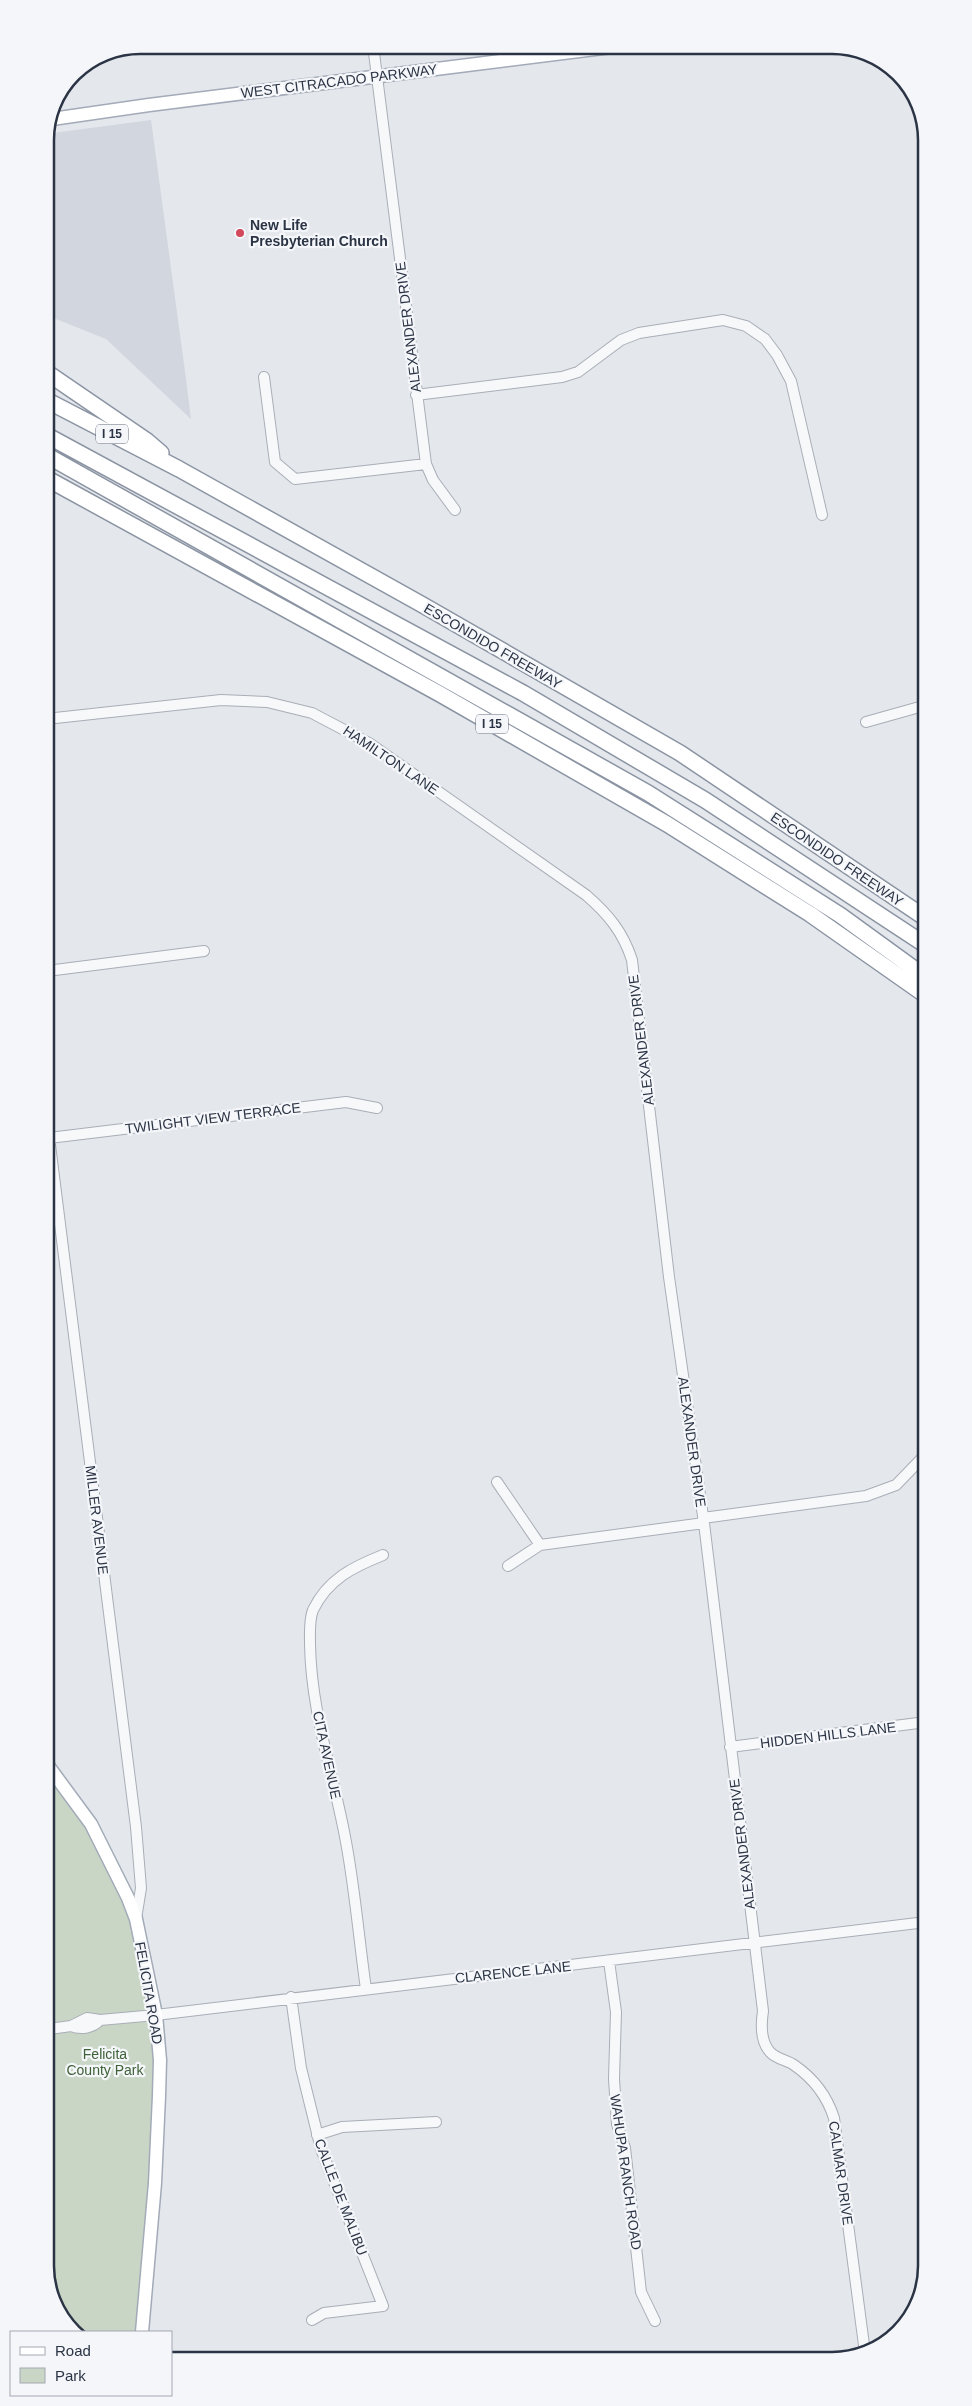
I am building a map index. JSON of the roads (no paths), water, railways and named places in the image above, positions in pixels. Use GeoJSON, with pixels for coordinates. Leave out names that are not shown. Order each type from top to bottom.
{"type":"FeatureCollection","features":[{"type":"Feature","properties":{"kind":"highway"},"geometry":{"type":"LineString","coordinates":[[54,377],[147,440],[179,469]]}},
{"type":"Feature","properties":{"kind":"highway","name":"ESCONDIDO FREEWAY"},"geometry":{"type":"LineString","coordinates":[[54,404],[179,469],[421,604],[680,753],[918,913]]}},
{"type":"Feature","properties":{"kind":"highway"},"geometry":{"type":"LineString","coordinates":[[54,439],[523,693],[705,800],[918,940]]}},
{"type":"Feature","properties":{"kind":"highway"},"geometry":{"type":"LineString","coordinates":[[54,459],[648,793],[840,915],[918,972]]}},
{"type":"Feature","properties":{"kind":"highway","name":"I 15"},"geometry":{"type":"LineString","coordinates":[[54,482],[440,694],[667,824],[810,914],[918,990]]}},
{"type":"Feature","properties":{"kind":"main road","name":"WEST CITRACADO PARKWAY"},"geometry":{"type":"LineString","coordinates":[[57,118],[377,76],[520,54]]}},
{"type":"Feature","properties":{"kind":"main road","name":"FELICITA ROAD"},"geometry":{"type":"LineString","coordinates":[[54,1773],[80,1807],[115,1868],[136,1919],[156,2014],[160,2060],[159,2096],[155,2183],[142,2331]]}},
{"type":"Feature","properties":{"kind":"street","name":"ALEXANDER DRIVE"},"geometry":{"type":"LineString","coordinates":[[374,54],[426,464],[433,480],[455,510]]}},
{"type":"Feature","properties":{"kind":"street"},"geometry":{"type":"LineString","coordinates":[[416,395],[562,377],[578,372],[621,340],[639,333],[723,320],[746,326],[765,339],[777,355],[791,381],[822,515]]}},
{"type":"Feature","properties":{"kind":"street"},"geometry":{"type":"LineString","coordinates":[[264,377],[276,462],[294,479],[426,464]]}},
{"type":"Feature","properties":{"kind":"street","name":"HAMILTON LANE"},"geometry":{"type":"LineString","coordinates":[[54,718],[221,700],[267,702],[312,713],[369,743],[586,895],[613,920],[626,942]]}},
{"type":"Feature","properties":{"kind":"street"},"geometry":{"type":"LineString","coordinates":[[866,722],[918,707]]}},
{"type":"Feature","properties":{"kind":"street","name":"ALEXANDER DRIVE"},"geometry":{"type":"LineString","coordinates":[[626,942],[632,960],[669,1277],[703,1521],[754,1943]]}},
{"type":"Feature","properties":{"kind":"street"},"geometry":{"type":"LineString","coordinates":[[54,970],[204,951]]}},
{"type":"Feature","properties":{"kind":"street","name":"TWILIGHT VIEW TERRACE"},"geometry":{"type":"LineString","coordinates":[[54,1137],[346,1102],[377,1108]]}},
{"type":"Feature","properties":{"kind":"street","name":"MILLER AVENUE"},"geometry":{"type":"LineString","coordinates":[[54,1178],[136,1827],[141,1888],[136,1919]]}},
{"type":"Feature","properties":{"kind":"street"},"geometry":{"type":"LineString","coordinates":[[508,1566],[540,1544],[866,1496],[896,1484],[918,1462]]}},
{"type":"Feature","properties":{"kind":"street"},"geometry":{"type":"LineString","coordinates":[[497,1482],[540,1544]]}},
{"type":"Feature","properties":{"kind":"street","name":"CITA AVENUE"},"geometry":{"type":"LineString","coordinates":[[366,1989],[346,1842],[317,1716],[310,1659],[310,1623],[313,1611],[329,1586],[351,1568],[383,1556]]}},
{"type":"Feature","properties":{"kind":"street","name":"HIDDEN HILLS LANE"},"geometry":{"type":"LineString","coordinates":[[730,1747],[918,1723]]}},
{"type":"Feature","properties":{"kind":"street","name":"CLARENCE LANE"},"geometry":{"type":"LineString","coordinates":[[54,2028],[71,2026],[87,2018],[100,2020],[156,2014],[918,1923]]}},
{"type":"Feature","properties":{"kind":"street","name":"CALMAR DRIVE"},"geometry":{"type":"LineString","coordinates":[[754,1943],[763,2011],[760,2028],[766,2046],[770,2053],[794,2065],[817,2085],[834,2118],[864,2345]]}},
{"type":"Feature","properties":{"kind":"street","name":"WAHUPA RANCH ROAD"},"geometry":{"type":"LineString","coordinates":[[609,1961],[616,2012],[614,2080],[617,2124],[625,2148],[641,2292],[655,2321]]}},
{"type":"Feature","properties":{"kind":"street","name":"CALLE DE MALIBU"},"geometry":{"type":"LineString","coordinates":[[291,1997],[301,2068],[321,2149],[383,2306],[324,2314],[312,2320]]}},
{"type":"Feature","properties":{"kind":"street"},"geometry":{"type":"LineString","coordinates":[[317,2135],[342,2127],[436,2122]]}},
{"type":"Feature","properties":{"kind":"place","name":"New Life Presbyterian Church"},"geometry":{"type":"Point","coordinates":[240,233]}},
{"type":"Feature","properties":{"kind":"park label","name":"Felicita County Park"},"geometry":{"type":"Point","coordinates":[105,2062]}}]}
